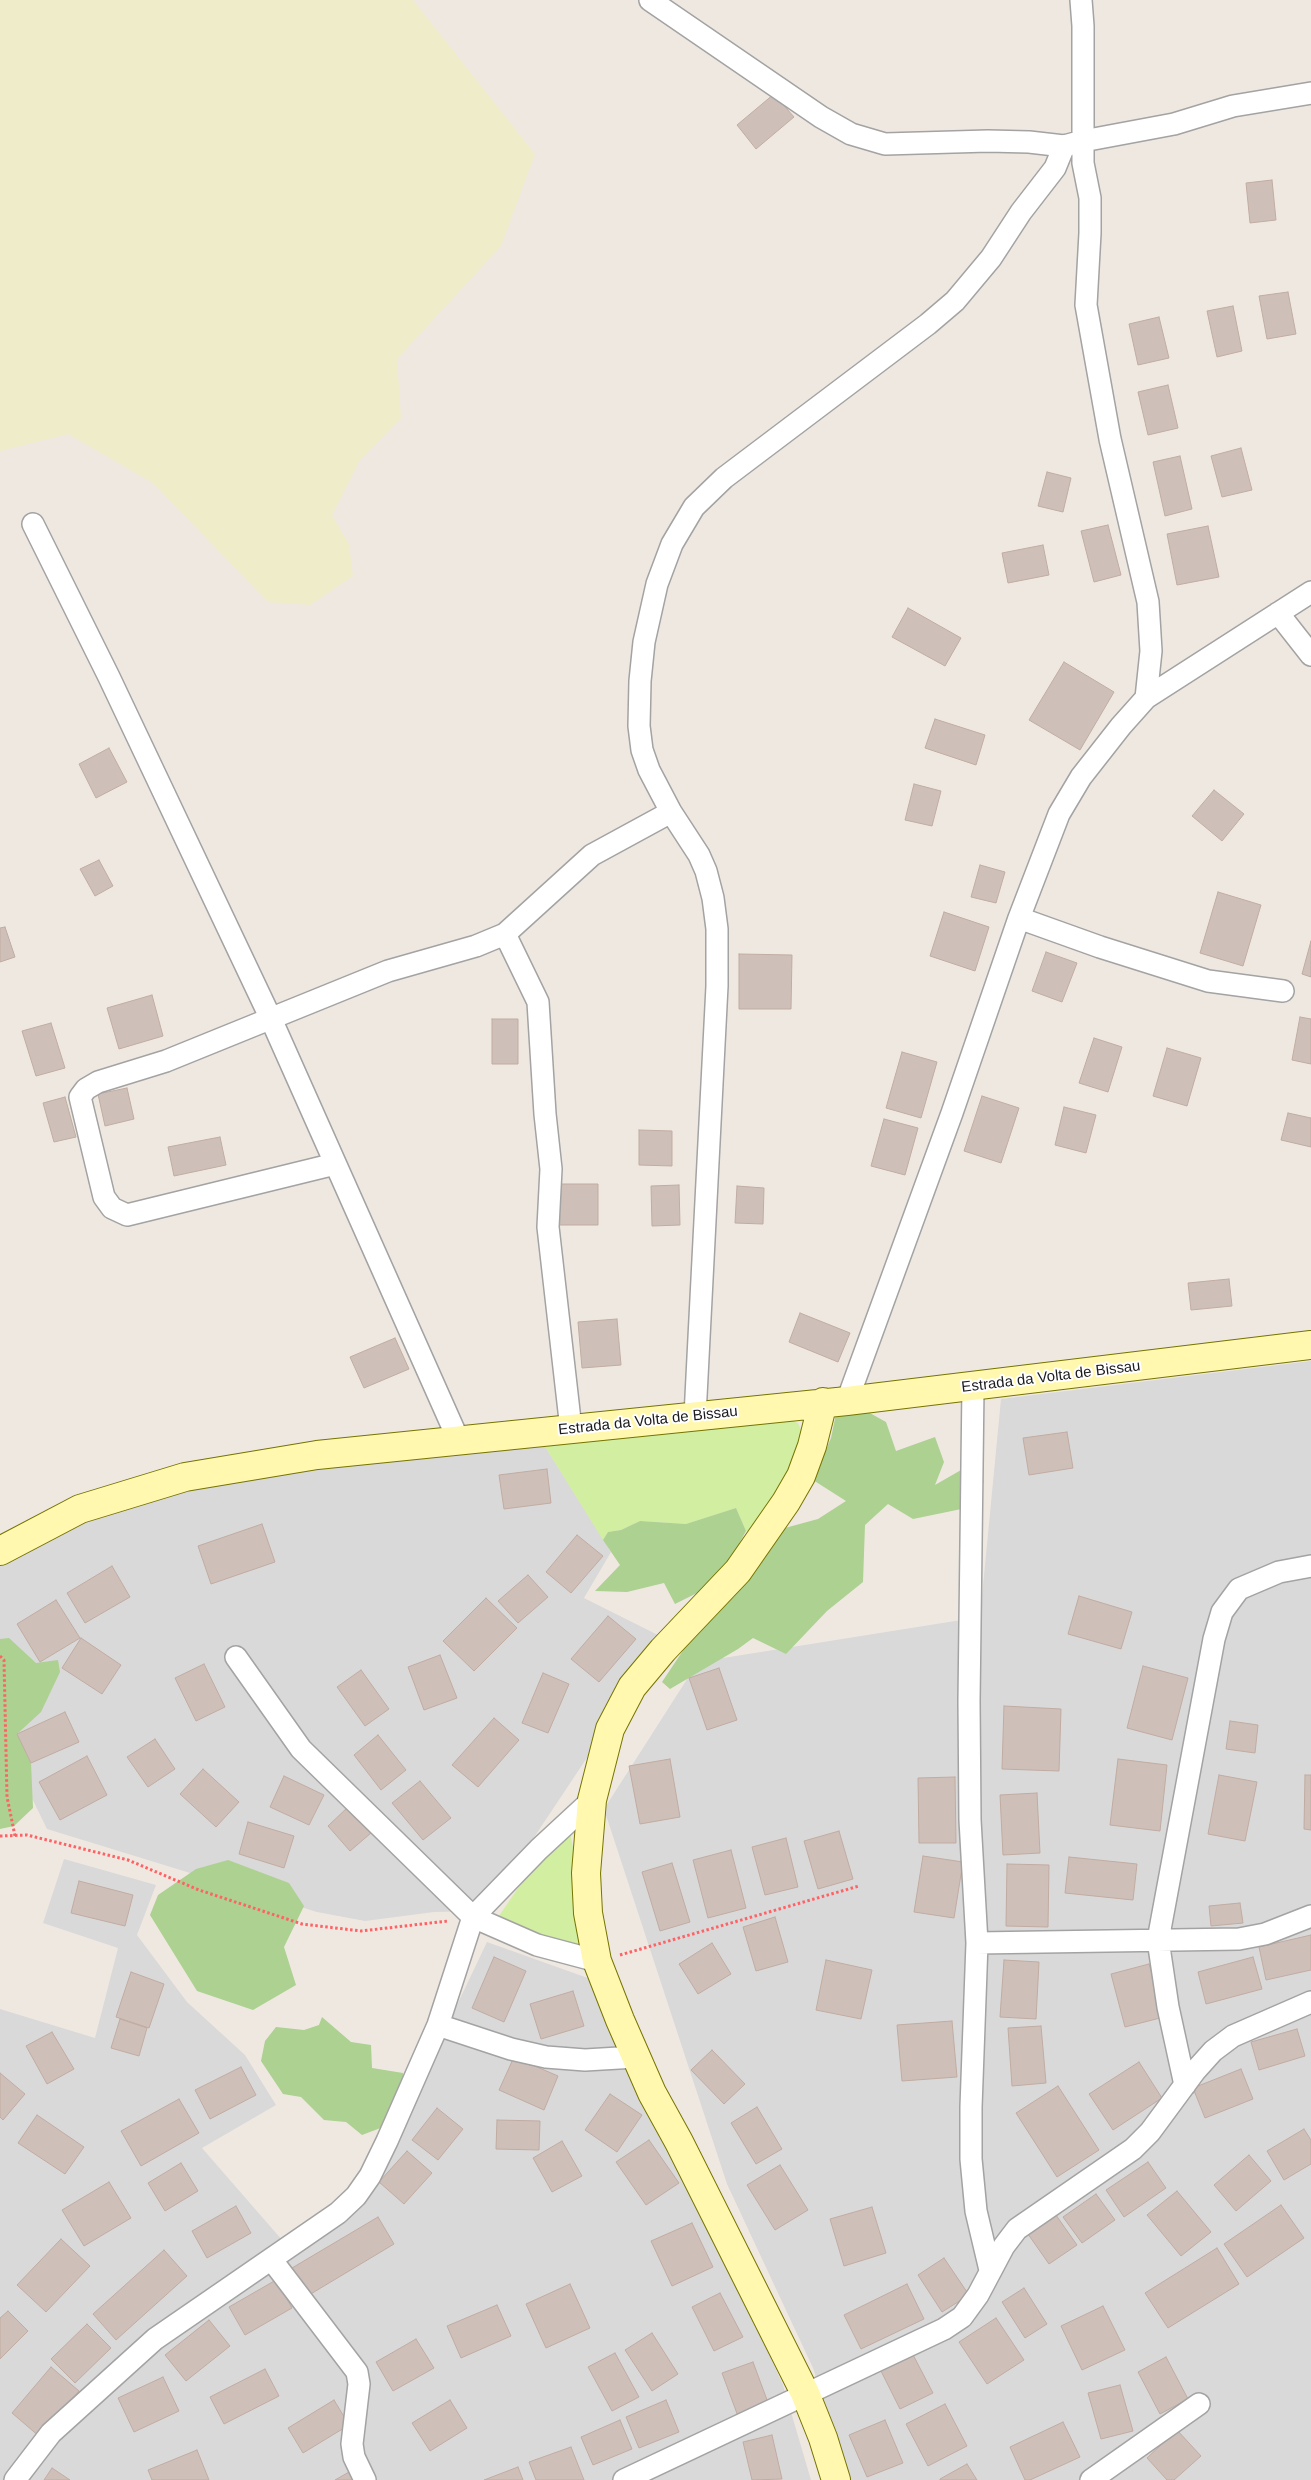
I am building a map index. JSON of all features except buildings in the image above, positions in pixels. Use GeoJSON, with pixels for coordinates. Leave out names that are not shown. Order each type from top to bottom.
{"type":"FeatureCollection","features":[{"type":"Feature","properties":{"kind":"main road","name":"Estrada da Volta de Bissau"},"geometry":{"type":"LineString","coordinates":[[0,1551],[80,1509],[185,1477],[317,1455],[973,1387],[1311,1345]]}},
{"type":"Feature","properties":{"kind":"main road"},"geometry":{"type":"LineString","coordinates":[[835,1402],[812,1446],[800,1476],[764,1535],[716,1595],[663,1650],[632,1687],[610,1729],[592,1800],[586,1873],[588,1913],[597,1961],[636,2057],[652,2093],[679,2142],[805,2393],[823,2438],[836,2480]]}},
{"type":"Feature","properties":{"kind":"street"},"geometry":{"type":"LineString","coordinates":[[650,0],[776,89],[851,134],[885,144],[988,141],[1074,144],[1174,124],[1233,106],[1311,92]]}},
{"type":"Feature","properties":{"kind":"street"},"geometry":{"type":"LineString","coordinates":[[1081,0],[1083,26],[1074,144],[1083,163],[1090,198],[1090,233],[1085,287],[1086,305],[1110,439],[1148,602],[1151,651],[1146,698]]}},
{"type":"Feature","properties":{"kind":"street"},"geometry":{"type":"LineString","coordinates":[[696,1416],[717,986],[718,929],[706,871],[699,855],[671,812],[649,770],[642,750],[640,681],[644,642],[657,584],[672,544],[694,507],[724,478],[898,347],[955,301],[991,258],[1021,212],[1074,144]]}},
{"type":"Feature","properties":{"kind":"street"},"geometry":{"type":"LineString","coordinates":[[33,524],[109,677],[271,1019],[458,1439]]}},
{"type":"Feature","properties":{"kind":"street"},"geometry":{"type":"LineString","coordinates":[[835,1402],[952,1114],[1019,918],[1059,814],[1081,777],[1146,698],[1311,592]]}},
{"type":"Feature","properties":{"kind":"street"},"geometry":{"type":"LineString","coordinates":[[1278,613],[1311,655]]}},
{"type":"Feature","properties":{"kind":"street"},"geometry":{"type":"LineString","coordinates":[[335,1164],[127,1215],[112,1208],[104,1197],[80,1097],[86,1088],[98,1082],[166,1062],[388,971],[476,946],[505,934],[592,855],[671,812]]}},
{"type":"Feature","properties":{"kind":"street"},"geometry":{"type":"LineString","coordinates":[[1019,918],[1100,947],[1208,981],[1283,991]]}},
{"type":"Feature","properties":{"kind":"street"},"geometry":{"type":"LineString","coordinates":[[505,934],[538,1002],[545,1114],[551,1169],[548,1227],[571,1429]]}},
{"type":"Feature","properties":{"kind":"street"},"geometry":{"type":"LineString","coordinates":[[973,1387],[969,1701],[970,1820],[977,1943],[971,2159],[976,2211],[990,2270]]}},
{"type":"Feature","properties":{"kind":"street"},"geometry":{"type":"LineString","coordinates":[[1185,2085],[1168,2007],[1158,1940],[1206,1696],[1214,1639],[1222,1612],[1239,1589],[1279,1572],[1311,1566]]}},
{"type":"Feature","properties":{"kind":"street"},"geometry":{"type":"LineString","coordinates":[[236,1657],[301,1749],[473,1917],[537,1944],[597,1961]]}},
{"type":"Feature","properties":{"kind":"street"},"geometry":{"type":"LineString","coordinates":[[15,2480],[51,2433],[155,2339],[338,2213],[356,2196],[370,2176],[383,2150],[438,2025],[473,1917],[539,1848],[592,1800]]}},
{"type":"Feature","properties":{"kind":"street"},"geometry":{"type":"LineString","coordinates":[[977,1943],[1239,1939],[1265,1934],[1311,1916]]}},
{"type":"Feature","properties":{"kind":"street"},"geometry":{"type":"LineString","coordinates":[[624,2480],[950,2325],[962,2317],[1017,2229],[1133,2149],[1150,2132],[1213,2051],[1233,2036],[1311,2002]]}},
{"type":"Feature","properties":{"kind":"street"},"geometry":{"type":"LineString","coordinates":[[438,2025],[510,2049],[546,2057],[585,2060],[636,2057]]}},
{"type":"Feature","properties":{"kind":"street"},"geometry":{"type":"LineString","coordinates":[[271,2259],[357,2372],[359,2384],[352,2444],[354,2457],[365,2480]]}},
{"type":"Feature","properties":{"kind":"street"},"geometry":{"type":"LineString","coordinates":[[1091,2480],[1199,2404]]}},
{"type":"Feature","properties":{"kind":"path"},"geometry":{"type":"LineString","coordinates":[[0,1656],[4,1660],[8,1797],[15,1836]]}},
{"type":"Feature","properties":{"kind":"path"},"geometry":{"type":"LineString","coordinates":[[0,1836],[26,1835],[128,1860],[199,1890],[302,1924],[361,1930],[473,1917]]}},
{"type":"Feature","properties":{"kind":"path"},"geometry":{"type":"LineString","coordinates":[[597,1961],[859,1886]]}},
{"type":"Feature","properties":{"kind":"shaded area"},"geometry":{"type":"Polygon","coordinates":[[[0,0],[413,0],[535,154],[501,246],[397,359],[401,418],[360,460],[332,515],[349,544],[353,576],[310,605],[268,602],[153,483],[68,434],[0,451],[0,0]]]}},
{"type":"Feature","properties":{"kind":"shaded area"},"geometry":{"type":"Polygon","coordinates":[[[1311,1361],[1311,2480],[849,2480],[813,2368],[727,2184],[604,1809],[698,1662],[980,1617],[1001,1399],[1311,1361]]]}},
{"type":"Feature","properties":{"kind":"shaded area"},"geometry":{"type":"Polygon","coordinates":[[[541,1440],[611,1552],[584,1598],[666,1639],[485,1911],[434,1912],[365,1921],[317,1912],[47,1829],[0,1733],[0,1549],[104,1495],[235,1481],[541,1440]]]}},
{"type":"Feature","properties":{"kind":"shaded area"},"geometry":{"type":"Polygon","coordinates":[[[64,1859],[156,1885],[137,1935],[187,2002],[245,2055],[276,2105],[202,2148],[296,2256],[368,2176],[416,2091],[487,1942],[599,1982],[783,2385],[811,2480],[0,2480],[0,2009],[95,2038],[118,1948],[43,1923],[64,1859]]]}},
{"type":"Feature","properties":{"kind":"green space"},"geometry":{"type":"Polygon","coordinates":[[[868,1412],[886,1422],[896,1451],[935,1437],[944,1462],[935,1485],[968,1466],[984,1481],[976,1506],[913,1519],[888,1504],[865,1525],[863,1582],[827,1611],[786,1654],[753,1638],[738,1649],[670,1689],[662,1682],[692,1637],[770,1537],[785,1528],[818,1519],[846,1501],[813,1480],[831,1438],[836,1414],[868,1412]]]}},
{"type":"Feature","properties":{"kind":"green space"},"geometry":{"type":"Polygon","coordinates":[[[780,1417],[798,1423],[806,1440],[803,1460],[750,1531],[746,1531],[736,1508],[686,1524],[640,1521],[621,1530],[608,1532],[603,1540],[541,1440],[780,1417]]]}},
{"type":"Feature","properties":{"kind":"green space"},"geometry":{"type":"Polygon","coordinates":[[[736,1508],[746,1531],[735,1551],[707,1588],[675,1604],[664,1583],[627,1592],[595,1591],[620,1565],[603,1540],[608,1532],[621,1530],[640,1521],[686,1524],[736,1508]]]}},
{"type":"Feature","properties":{"kind":"green space"},"geometry":{"type":"Polygon","coordinates":[[[9,1638],[36,1663],[58,1660],[60,1672],[41,1712],[17,1734],[31,1763],[33,1808],[14,1826],[0,1829],[0,1639],[9,1638]]]}},
{"type":"Feature","properties":{"kind":"green space"},"geometry":{"type":"Polygon","coordinates":[[[569,1828],[595,1953],[490,1929],[547,1846],[569,1828]]]}},
{"type":"Feature","properties":{"kind":"green space"},"geometry":{"type":"Polygon","coordinates":[[[228,1860],[289,1883],[304,1906],[284,1947],[296,1985],[253,2010],[197,1991],[150,1915],[158,1895],[196,1869],[228,1860]]]}},
{"type":"Feature","properties":{"kind":"green space"},"geometry":{"type":"Polygon","coordinates":[[[322,2017],[351,2042],[371,2045],[372,2068],[403,2073],[404,2082],[383,2127],[362,2135],[346,2122],[324,2120],[301,2097],[283,2094],[261,2061],[265,2041],[276,2027],[304,2030],[319,2025],[322,2017]]]}}]}
